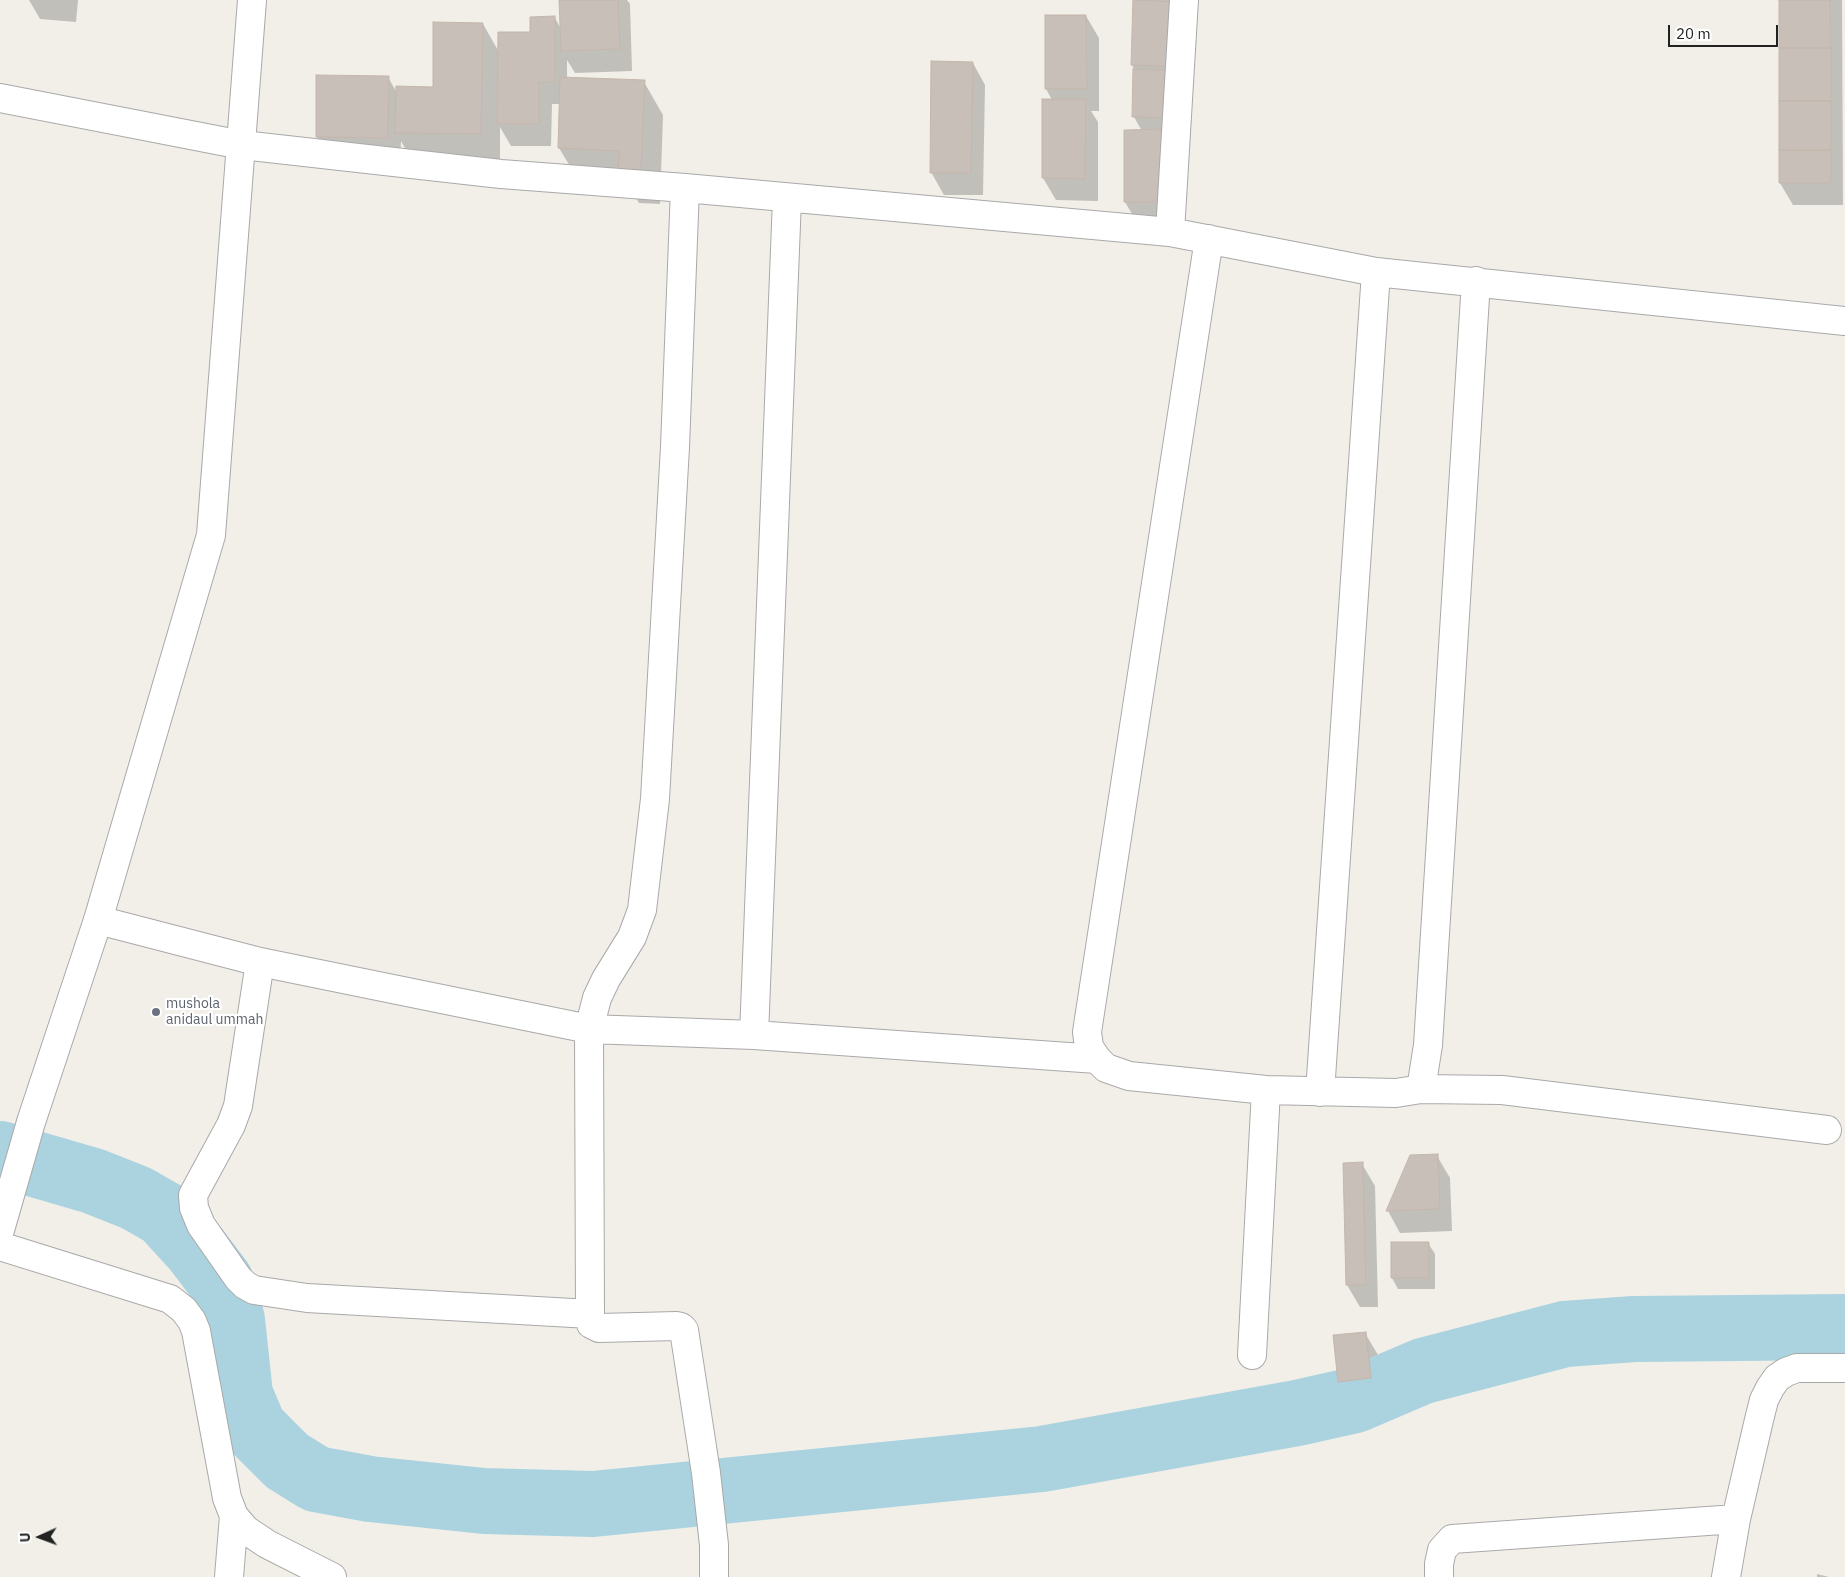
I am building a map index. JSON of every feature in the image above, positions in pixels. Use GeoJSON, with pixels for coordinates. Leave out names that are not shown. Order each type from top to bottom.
{"type":"FeatureCollection","features":[{"type":"Feature","properties":{"kind":"street"},"geometry":{"type":"LineString","coordinates":[[252,0],[211,535],[98,920],[31,1122],[1,1232],[170,1298],[184,1310],[196,1331],[227,1498],[234,1516],[246,1530],[267,1544],[332,1577]]}},
{"type":"Feature","properties":{"kind":"street"},"geometry":{"type":"LineString","coordinates":[[1170,232],[1184,0]]}},
{"type":"Feature","properties":{"kind":"street"},"geometry":{"type":"LineString","coordinates":[[0,98],[242,145],[501,174],[685,188],[787,199],[1170,232],[1376,272],[1845,321]]}},
{"type":"Feature","properties":{"kind":"street"},"geometry":{"type":"LineString","coordinates":[[685,188],[675,447],[655,798],[642,910],[632,937],[606,979],[589,1029],[590,1314],[591,1324],[599,1328],[678,1326],[684,1330],[706,1473],[714,1545],[714,1577]]}},
{"type":"Feature","properties":{"kind":"street"},"geometry":{"type":"LineString","coordinates":[[754,1035],[787,199]]}},
{"type":"Feature","properties":{"kind":"street"},"geometry":{"type":"LineString","coordinates":[[1209,239],[1087,1032],[1089,1047],[1097,1059],[1106,1068],[1130,1076],[1266,1090],[1396,1094],[1421,1089],[1502,1090],[1827,1130]]}},
{"type":"Feature","properties":{"kind":"street"},"geometry":{"type":"LineString","coordinates":[[1320,1092],[1376,272]]}},
{"type":"Feature","properties":{"kind":"street"},"geometry":{"type":"LineString","coordinates":[[1421,1089],[1428,1045],[1476,281]]}},
{"type":"Feature","properties":{"kind":"street"},"geometry":{"type":"LineString","coordinates":[[98,920],[260,962],[589,1029],[754,1035],[1097,1059]]}},
{"type":"Feature","properties":{"kind":"street"},"geometry":{"type":"LineString","coordinates":[[260,962],[238,1106],[231,1125],[193,1195],[194,1208],[201,1225],[238,1278],[254,1290],[307,1298],[590,1314]]}},
{"type":"Feature","properties":{"kind":"street"},"geometry":{"type":"LineString","coordinates":[[1252,1355],[1266,1090]]}},
{"type":"Feature","properties":{"kind":"street"},"geometry":{"type":"LineString","coordinates":[[1726,1577],[1736,1519],[1764,1400],[1770,1388],[1778,1378],[1796,1368],[1845,1368]]}},
{"type":"Feature","properties":{"kind":"street"},"geometry":{"type":"LineString","coordinates":[[229,1577],[234,1516]]}},
{"type":"Feature","properties":{"kind":"street"},"geometry":{"type":"LineString","coordinates":[[1439,1577],[1438,1564],[1442,1550],[1452,1540],[1736,1519]]}},
{"type":"Feature","properties":{"kind":"building"},"geometry":{"type":"Polygon","coordinates":[[[559,0],[618,0],[620,49],[561,51],[559,0]]]}},
{"type":"Feature","properties":{"kind":"building"},"geometry":{"type":"Polygon","coordinates":[[[1133,0],[1178,2],[1176,67],[1131,65],[1133,0]]]}},
{"type":"Feature","properties":{"kind":"building"},"geometry":{"type":"Polygon","coordinates":[[[1779,0],[1830,0],[1831,48],[1779,48],[1779,0]]]}},
{"type":"Feature","properties":{"kind":"building"},"geometry":{"type":"Polygon","coordinates":[[[1045,15],[1086,15],[1087,89],[1045,89],[1045,15]]]}},
{"type":"Feature","properties":{"kind":"building"},"geometry":{"type":"Polygon","coordinates":[[[555,16],[555,82],[539,82],[539,124],[497,124],[498,32],[530,32],[530,17],[555,16]]]}},
{"type":"Feature","properties":{"kind":"building"},"geometry":{"type":"Polygon","coordinates":[[[433,22],[483,23],[481,134],[395,133],[396,86],[433,87],[433,22]]]}},
{"type":"Feature","properties":{"kind":"building"},"geometry":{"type":"Polygon","coordinates":[[[1779,48],[1831,48],[1831,101],[1779,101],[1779,48]]]}},
{"type":"Feature","properties":{"kind":"building"},"geometry":{"type":"Polygon","coordinates":[[[931,61],[973,62],[971,173],[930,173],[931,61]]]}},
{"type":"Feature","properties":{"kind":"building"},"geometry":{"type":"Polygon","coordinates":[[[1133,69],[1175,70],[1175,118],[1132,117],[1133,69]]]}},
{"type":"Feature","properties":{"kind":"building"},"geometry":{"type":"Polygon","coordinates":[[[316,75],[389,76],[388,138],[316,137],[316,75]]]}},
{"type":"Feature","properties":{"kind":"building"},"geometry":{"type":"Polygon","coordinates":[[[560,77],[645,80],[641,171],[618,170],[619,151],[558,148],[560,77]]]}},
{"type":"Feature","properties":{"kind":"building"},"geometry":{"type":"Polygon","coordinates":[[[1042,99],[1086,99],[1085,179],[1042,178],[1042,99]]]}},
{"type":"Feature","properties":{"kind":"building"},"geometry":{"type":"Polygon","coordinates":[[[1779,101],[1831,101],[1831,150],[1779,150],[1779,101]]]}},
{"type":"Feature","properties":{"kind":"building"},"geometry":{"type":"Polygon","coordinates":[[[1167,129],[1167,202],[1124,202],[1124,130],[1167,129]]]}},
{"type":"Feature","properties":{"kind":"building"},"geometry":{"type":"Polygon","coordinates":[[[1779,150],[1831,150],[1831,183],[1779,183],[1779,150]]]}},
{"type":"Feature","properties":{"kind":"building"},"geometry":{"type":"Polygon","coordinates":[[[1438,1154],[1440,1209],[1386,1211],[1410,1155],[1438,1154]]]}},
{"type":"Feature","properties":{"kind":"building"},"geometry":{"type":"Polygon","coordinates":[[[1363,1162],[1366,1285],[1346,1285],[1343,1163],[1363,1162]]]}},
{"type":"Feature","properties":{"kind":"building"},"geometry":{"type":"Polygon","coordinates":[[[1391,1242],[1429,1242],[1429,1278],[1391,1278],[1391,1242]]]}},
{"type":"Feature","properties":{"kind":"building"},"geometry":{"type":"Polygon","coordinates":[[[1366,1332],[1371,1378],[1338,1382],[1333,1335],[1366,1332]]]}},
{"type":"Feature","properties":{"kind":"waterway"},"geometry":{"type":"LineString","coordinates":[[0,1154],[93,1181],[136,1198],[164,1214],[196,1249],[221,1282],[232,1320],[240,1395],[254,1428],[287,1461],[316,1479],[370,1489],[484,1501],[593,1504],[1042,1459],[1297,1413],[1355,1400],[1423,1371],[1565,1334],[1634,1329],[1845,1327]]}},
{"type":"Feature","properties":{"kind":"place","name":"mushola anidaul ummah"},"geometry":{"type":"Point","coordinates":[156,1012]}}]}
